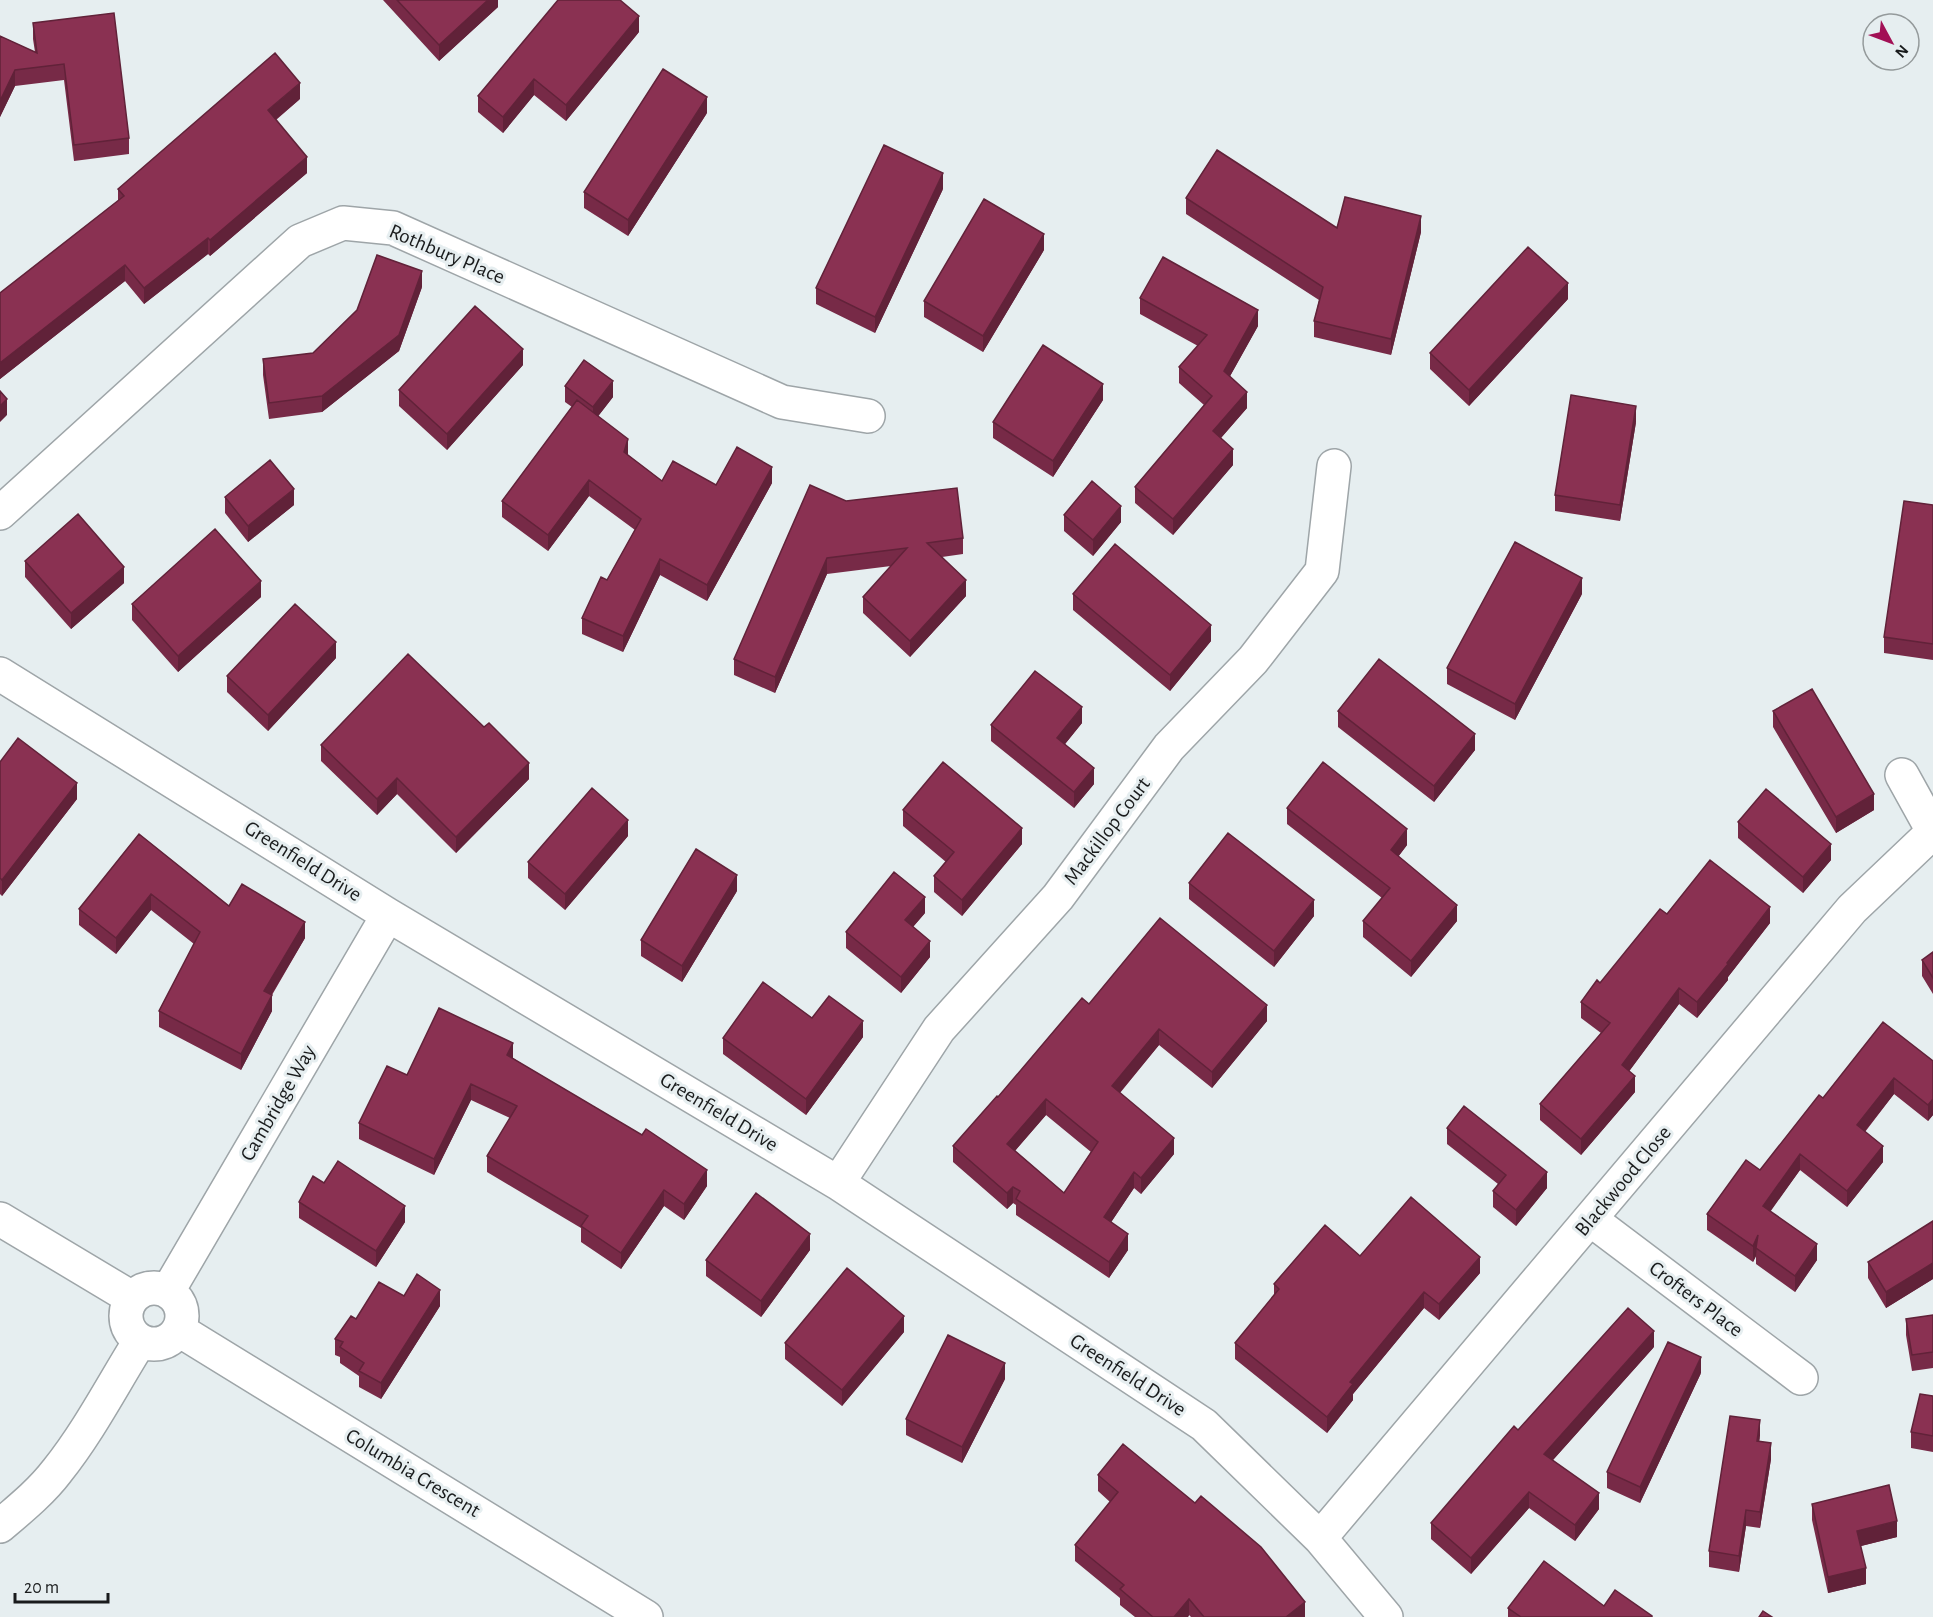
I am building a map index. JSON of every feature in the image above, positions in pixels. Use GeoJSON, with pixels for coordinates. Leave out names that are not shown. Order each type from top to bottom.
{"type":"FeatureCollection","features":[{"type":"Feature","properties":{"kind":"street","name":"Rothbury Place"},"geometry":{"type":"LineString","coordinates":[[0,513],[300,241],[343,223],[393,228],[782,402],[868,416]]}},
{"type":"Feature","properties":{"kind":"street","name":"Mackillop Court"},"geometry":{"type":"LineString","coordinates":[[838,1183],[939,1029],[1058,897],[1169,747],[1253,660],[1322,571],[1334,466]]}},
{"type":"Feature","properties":{"kind":"street","name":"Greenfield Drive"},"geometry":{"type":"LineString","coordinates":[[0,674],[388,915],[838,1183],[1204,1425],[1320,1538],[1386,1617]]}},
{"type":"Feature","properties":{"kind":"street"},"geometry":{"type":"LineString","coordinates":[[1902,775],[1933,832]]}},
{"type":"Feature","properties":{"kind":"street","name":"Blackwood Close"},"geometry":{"type":"LineString","coordinates":[[1320,1538],[1852,909],[1933,832]]}},
{"type":"Feature","properties":{"kind":"street","name":"Cambridge Way"},"geometry":{"type":"LineString","coordinates":[[168,1291],[388,915]]}},
{"type":"Feature","properties":{"kind":"street"},"geometry":{"type":"LineString","coordinates":[[0,1219],[132,1298]]}},
{"type":"Feature","properties":{"kind":"street","name":"Crofters Place"},"geometry":{"type":"LineString","coordinates":[[1590,1219],[1801,1378]]}},
{"type":"Feature","properties":{"kind":"street"},"geometry":{"type":"LineString","coordinates":[[149,1288],[168,1291],[180,1304],[182,1322],[179,1330],[173,1337],[157,1344],[140,1341],[132,1335],[125,1317],[132,1298],[139,1291],[149,1288]]}},
{"type":"Feature","properties":{"kind":"street","name":"Columbia Crescent"},"geometry":{"type":"LineString","coordinates":[[179,1330],[646,1617]]}},
{"type":"Feature","properties":{"kind":"street"},"geometry":{"type":"LineString","coordinates":[[0,1526],[33,1497],[56,1472],[81,1438],[140,1341]]}},
{"type":"Feature","properties":{"kind":"building"},"geometry":{"type":"Polygon","coordinates":[[[397,0],[488,0],[439,45],[397,0]]]}},
{"type":"Feature","properties":{"kind":"building"},"geometry":{"type":"Polygon","coordinates":[[[558,0],[620,0],[639,16],[566,105],[534,79],[503,117],[478,96],[558,0]]]}},
{"type":"Feature","properties":{"kind":"building"},"geometry":{"type":"Polygon","coordinates":[[[114,13],[129,138],[74,145],[64,64],[15,70],[0,101],[0,36],[37,53],[33,23],[114,13]]]}},
{"type":"Feature","properties":{"kind":"building"},"geometry":{"type":"Polygon","coordinates":[[[275,53],[300,83],[268,110],[307,157],[210,240],[208,238],[144,288],[125,265],[0,363],[0,293],[124,196],[118,189],[275,53]]]}},
{"type":"Feature","properties":{"kind":"building"},"geometry":{"type":"Polygon","coordinates":[[[663,69],[707,97],[628,220],[584,192],[663,69]]]}},
{"type":"Feature","properties":{"kind":"building"},"geometry":{"type":"Polygon","coordinates":[[[884,145],[943,173],[875,317],[816,288],[884,145]]]}},
{"type":"Feature","properties":{"kind":"building"},"geometry":{"type":"Polygon","coordinates":[[[1217,150],[1337,228],[1345,197],[1421,216],[1391,339],[1314,321],[1323,287],[1186,198],[1217,150]]]}},
{"type":"Feature","properties":{"kind":"building"},"geometry":{"type":"Polygon","coordinates":[[[984,199],[1044,234],[983,336],[924,301],[984,199]]]}},
{"type":"Feature","properties":{"kind":"building"},"geometry":{"type":"Polygon","coordinates":[[[1528,247],[1568,283],[1469,390],[1430,353],[1528,247]]]}},
{"type":"Feature","properties":{"kind":"building"},"geometry":{"type":"Polygon","coordinates":[[[377,255],[422,271],[399,335],[322,396],[269,403],[263,359],[313,353],[357,310],[377,255]]]}},
{"type":"Feature","properties":{"kind":"building"},"geometry":{"type":"Polygon","coordinates":[[[1163,257],[1258,310],[1224,371],[1247,392],[1213,431],[1233,449],[1173,519],[1135,487],[1212,396],[1179,367],[1207,335],[1140,298],[1163,257]]]}},
{"type":"Feature","properties":{"kind":"building"},"geometry":{"type":"Polygon","coordinates":[[[475,306],[523,349],[447,434],[399,390],[475,306]]]}},
{"type":"Feature","properties":{"kind":"building"},"geometry":{"type":"Polygon","coordinates":[[[1043,345],[1103,384],[1053,461],[993,422],[1043,345]]]}},
{"type":"Feature","properties":{"kind":"building"},"geometry":{"type":"Polygon","coordinates":[[[584,360],[613,381],[593,407],[565,386],[584,360]]]}},
{"type":"Feature","properties":{"kind":"building"},"geometry":{"type":"Polygon","coordinates":[[[0,391],[7,399],[0,406],[0,391]]]}},
{"type":"Feature","properties":{"kind":"building"},"geometry":{"type":"Polygon","coordinates":[[[1571,395],[1636,406],[1620,505],[1555,495],[1571,395]]]}},
{"type":"Feature","properties":{"kind":"building"},"geometry":{"type":"Polygon","coordinates":[[[577,400],[628,439],[624,452],[662,481],[673,461],[716,485],[737,447],[772,467],[707,585],[660,559],[623,636],[582,618],[601,577],[607,580],[641,519],[589,480],[548,535],[502,501],[577,400]]]}},
{"type":"Feature","properties":{"kind":"building"},"geometry":{"type":"Polygon","coordinates":[[[270,460],[294,489],[248,526],[225,497],[270,460]]]}},
{"type":"Feature","properties":{"kind":"building"},"geometry":{"type":"Polygon","coordinates":[[[1092,481],[1121,506],[1093,540],[1064,515],[1092,481]]]}},
{"type":"Feature","properties":{"kind":"building"},"geometry":{"type":"Polygon","coordinates":[[[810,485],[846,501],[957,488],[963,538],[927,543],[966,580],[910,641],[863,597],[907,548],[827,558],[775,677],[734,659],[810,485]]]}},
{"type":"Feature","properties":{"kind":"building"},"geometry":{"type":"Polygon","coordinates":[[[1904,501],[1933,505],[1933,644],[1884,637],[1904,501]]]}},
{"type":"Feature","properties":{"kind":"building"},"geometry":{"type":"Polygon","coordinates":[[[78,514],[124,567],[71,613],[25,561],[78,514]]]}},
{"type":"Feature","properties":{"kind":"building"},"geometry":{"type":"Polygon","coordinates":[[[215,529],[261,581],[178,656],[132,604],[215,529]]]}},
{"type":"Feature","properties":{"kind":"building"},"geometry":{"type":"Polygon","coordinates":[[[1515,542],[1582,578],[1515,704],[1447,668],[1515,542]]]}},
{"type":"Feature","properties":{"kind":"building"},"geometry":{"type":"Polygon","coordinates":[[[1115,544],[1211,625],[1170,675],[1073,594],[1115,544]]]}},
{"type":"Feature","properties":{"kind":"building"},"geometry":{"type":"Polygon","coordinates":[[[295,604],[336,642],[268,715],[227,676],[295,604]]]}},
{"type":"Feature","properties":{"kind":"building"},"geometry":{"type":"Polygon","coordinates":[[[408,654],[484,727],[489,723],[529,763],[456,837],[397,778],[377,799],[321,745],[408,654]]]}},
{"type":"Feature","properties":{"kind":"building"},"geometry":{"type":"Polygon","coordinates":[[[1379,659],[1475,734],[1434,786],[1338,711],[1379,659]]]}},
{"type":"Feature","properties":{"kind":"building"},"geometry":{"type":"Polygon","coordinates":[[[1035,671],[1082,707],[1057,738],[1094,768],[1074,792],[991,725],[1035,671]]]}},
{"type":"Feature","properties":{"kind":"building"},"geometry":{"type":"Polygon","coordinates":[[[1812,689],[1874,794],[1836,817],[1773,711],[1812,689]]]}},
{"type":"Feature","properties":{"kind":"building"},"geometry":{"type":"Polygon","coordinates":[[[18,738],[77,783],[2,880],[0,878],[0,762],[18,738]]]}},
{"type":"Feature","properties":{"kind":"building"},"geometry":{"type":"Polygon","coordinates":[[[943,762],[1022,828],[962,900],[934,876],[954,852],[903,810],[943,762]]]}},
{"type":"Feature","properties":{"kind":"building"},"geometry":{"type":"Polygon","coordinates":[[[1323,762],[1407,829],[1391,850],[1457,905],[1411,961],[1363,921],[1390,888],[1287,808],[1323,762]]]}},
{"type":"Feature","properties":{"kind":"building"},"geometry":{"type":"Polygon","coordinates":[[[592,788],[628,820],[565,894],[528,862],[592,788]]]}},
{"type":"Feature","properties":{"kind":"building"},"geometry":{"type":"Polygon","coordinates":[[[1766,789],[1831,844],[1803,877],[1738,822],[1766,789]]]}},
{"type":"Feature","properties":{"kind":"building"},"geometry":{"type":"Polygon","coordinates":[[[1228,833],[1314,900],[1274,951],[1189,883],[1228,833]]]}},
{"type":"Feature","properties":{"kind":"building"},"geometry":{"type":"Polygon","coordinates":[[[139,834],[229,906],[242,884],[305,922],[264,991],[272,995],[241,1054],[159,1011],[200,932],[151,894],[116,938],[79,909],[139,834]]]}},
{"type":"Feature","properties":{"kind":"building"},"geometry":{"type":"Polygon","coordinates":[[[696,849],[737,875],[682,966],[641,940],[696,849]]]}},
{"type":"Feature","properties":{"kind":"building"},"geometry":{"type":"Polygon","coordinates":[[[1710,860],[1770,907],[1697,1002],[1679,988],[1622,1065],[1635,1076],[1581,1139],[1540,1104],[1610,1023],[1581,1002],[1597,980],[1600,983],[1660,909],[1667,914],[1710,860]]]}},
{"type":"Feature","properties":{"kind":"building"},"geometry":{"type":"Polygon","coordinates":[[[894,872],[925,897],[905,920],[930,941],[901,977],[846,932],[894,872]]]}},
{"type":"Feature","properties":{"kind":"building"},"geometry":{"type":"Polygon","coordinates":[[[1160,918],[1267,1005],[1212,1072],[1159,1029],[1112,1086],[1174,1138],[1141,1178],[1134,1172],[1104,1217],[1128,1234],[1109,1262],[1016,1199],[1020,1191],[1013,1187],[1007,1193],[953,1146],[1082,998],[1089,1004],[1160,918]],[[1046,1099],[1007,1144],[1064,1193],[1098,1142],[1046,1099]]]}},
{"type":"Feature","properties":{"kind":"building"},"geometry":{"type":"Polygon","coordinates":[[[1933,952],[1933,978],[1922,960],[1933,952]]]}},
{"type":"Feature","properties":{"kind":"building"},"geometry":{"type":"Polygon","coordinates":[[[763,982],[812,1018],[829,996],[863,1021],[806,1099],[723,1038],[763,982]]]}},
{"type":"Feature","properties":{"kind":"building"},"geometry":{"type":"Polygon","coordinates":[[[439,1008],[513,1043],[507,1055],[642,1135],[646,1129],[707,1170],[684,1204],[664,1190],[621,1253],[581,1226],[588,1216],[487,1156],[517,1106],[471,1084],[434,1159],[359,1123],[387,1066],[407,1075],[439,1008]]]}},
{"type":"Feature","properties":{"kind":"building"},"geometry":{"type":"Polygon","coordinates":[[[1883,1022],[1933,1061],[1933,1099],[1928,1105],[1894,1078],[1857,1125],[1883,1146],[1847,1191],[1800,1154],[1763,1206],[1817,1244],[1795,1276],[1756,1248],[1758,1235],[1753,1246],[1707,1214],[1746,1160],[1760,1170],[1819,1095],[1823,1098],[1883,1022]]]}},
{"type":"Feature","properties":{"kind":"building"},"geometry":{"type":"Polygon","coordinates":[[[1464,1106],[1547,1172],[1516,1210],[1493,1191],[1506,1175],[1447,1128],[1464,1106]]]}},
{"type":"Feature","properties":{"kind":"building"},"geometry":{"type":"Polygon","coordinates":[[[338,1161],[405,1206],[376,1251],[299,1202],[313,1176],[324,1183],[338,1161]]]}},
{"type":"Feature","properties":{"kind":"building"},"geometry":{"type":"Polygon","coordinates":[[[756,1193],[810,1234],[761,1301],[706,1260],[756,1193]]]}},
{"type":"Feature","properties":{"kind":"building"},"geometry":{"type":"Polygon","coordinates":[[[1411,1197],[1480,1257],[1439,1304],[1424,1292],[1350,1382],[1353,1384],[1327,1417],[1235,1343],[1279,1289],[1274,1284],[1325,1225],[1360,1256],[1411,1197]]]}},
{"type":"Feature","properties":{"kind":"building"},"geometry":{"type":"Polygon","coordinates":[[[1933,1221],[1933,1263],[1886,1292],[1868,1262],[1933,1221]]]}},
{"type":"Feature","properties":{"kind":"building"},"geometry":{"type":"Polygon","coordinates":[[[847,1268],[904,1316],[842,1390],[785,1343],[847,1268]]]}},
{"type":"Feature","properties":{"kind":"building"},"geometry":{"type":"Polygon","coordinates":[[[417,1274],[440,1290],[381,1383],[359,1371],[364,1363],[340,1347],[343,1342],[335,1339],[351,1316],[356,1319],[379,1282],[404,1296],[417,1274]]]}},
{"type":"Feature","properties":{"kind":"building"},"geometry":{"type":"Polygon","coordinates":[[[1628,1308],[1654,1331],[1544,1454],[1599,1493],[1575,1525],[1529,1492],[1471,1558],[1431,1523],[1514,1426],[1518,1430],[1628,1308]]]}},
{"type":"Feature","properties":{"kind":"building"},"geometry":{"type":"Polygon","coordinates":[[[1933,1315],[1933,1352],[1912,1355],[1906,1319],[1933,1315]]]}},
{"type":"Feature","properties":{"kind":"building"},"geometry":{"type":"Polygon","coordinates":[[[948,1335],[1005,1363],[962,1447],[906,1419],[948,1335]]]}},
{"type":"Feature","properties":{"kind":"building"},"geometry":{"type":"Polygon","coordinates":[[[1668,1342],[1701,1357],[1640,1487],[1607,1472],[1668,1342]]]}},
{"type":"Feature","properties":{"kind":"building"},"geometry":{"type":"Polygon","coordinates":[[[1920,1394],[1933,1396],[1933,1436],[1911,1432],[1920,1394]]]}},
{"type":"Feature","properties":{"kind":"building"},"geometry":{"type":"Polygon","coordinates":[[[1730,1416],[1760,1420],[1757,1441],[1771,1443],[1760,1512],[1746,1510],[1739,1556],[1709,1551],[1730,1416]]]}},
{"type":"Feature","properties":{"kind":"building"},"geometry":{"type":"Polygon","coordinates":[[[1123,1444],[1195,1503],[1201,1496],[1261,1547],[1305,1602],[1286,1617],[1204,1617],[1189,1599],[1174,1617],[1153,1617],[1120,1589],[1124,1585],[1075,1545],[1118,1492],[1098,1475],[1123,1444]]]}},
{"type":"Feature","properties":{"kind":"building"},"geometry":{"type":"Polygon","coordinates":[[[1889,1485],[1897,1521],[1857,1531],[1866,1568],[1828,1577],[1812,1504],[1889,1485]]]}},
{"type":"Feature","properties":{"kind":"building"},"geometry":{"type":"Polygon","coordinates":[[[1544,1561],[1604,1606],[1615,1590],[1652,1617],[1521,1617],[1508,1608],[1544,1561]]]}},
{"type":"Feature","properties":{"kind":"building"},"geometry":{"type":"Polygon","coordinates":[[[1763,1611],[1772,1617],[1759,1617],[1763,1611]]]}}]}
